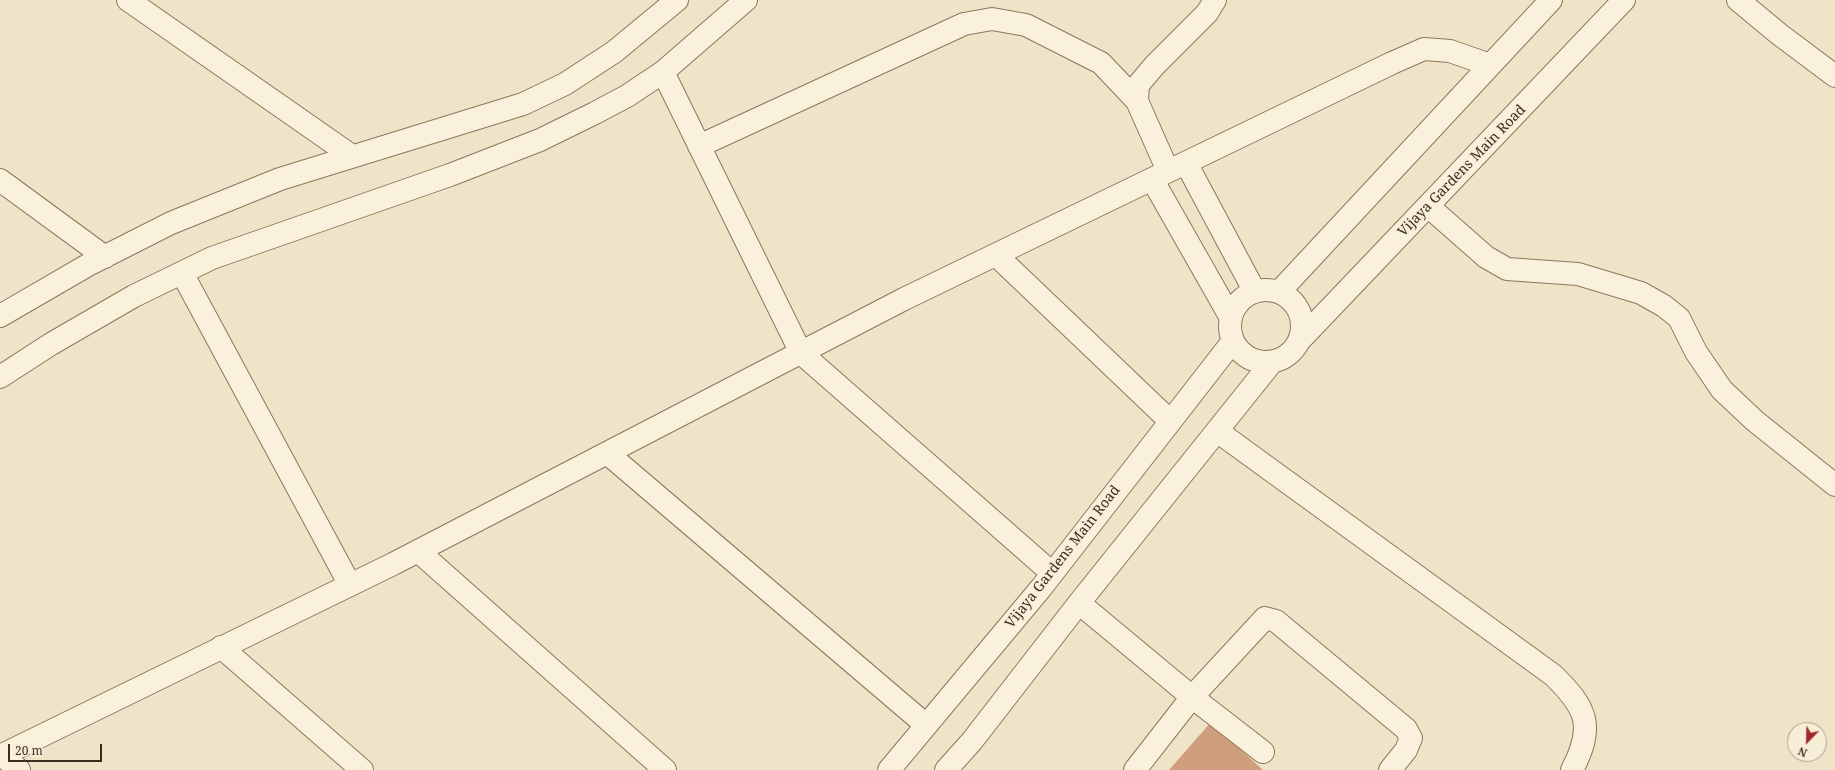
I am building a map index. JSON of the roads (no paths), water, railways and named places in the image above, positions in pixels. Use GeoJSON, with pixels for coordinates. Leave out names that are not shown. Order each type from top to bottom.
{"type":"FeatureCollection","features":[{"type":"Feature","properties":{"kind":"street"},"geometry":{"type":"LineString","coordinates":[[128,0],[352,156]]}},
{"type":"Feature","properties":{"kind":"street"},"geometry":{"type":"LineString","coordinates":[[0,316],[105,257],[178,220],[280,179],[523,104],[565,84],[614,52],[677,0]]}},
{"type":"Feature","properties":{"kind":"street"},"geometry":{"type":"LineString","coordinates":[[0,377],[50,344],[128,300],[212,258],[450,175],[540,140],[627,96],[663,72],[746,0]]}},
{"type":"Feature","properties":{"kind":"street"},"geometry":{"type":"LineString","coordinates":[[1137,102],[1138,85],[1155,65],[1207,13],[1215,0]]}},
{"type":"Feature","properties":{"kind":"street"},"geometry":{"type":"LineString","coordinates":[[1279,292],[1551,0]]}},
{"type":"Feature","properties":{"kind":"street","name":"Vijaya Gardens Main Road"},"geometry":{"type":"LineString","coordinates":[[1299,342],[1624,0]]}},
{"type":"Feature","properties":{"kind":"street"},"geometry":{"type":"LineString","coordinates":[[1738,0],[1779,34],[1835,76]]}},
{"type":"Feature","properties":{"kind":"street"},"geometry":{"type":"LineString","coordinates":[[699,146],[964,24],[992,19],[1026,25],[1101,63],[1137,102],[1231,318]]}},
{"type":"Feature","properties":{"kind":"street"},"geometry":{"type":"LineString","coordinates":[[19,770],[1,756],[418,551],[904,299],[1168,171],[1424,49],[1450,51],[1490,65]]}},
{"type":"Feature","properties":{"kind":"street"},"geometry":{"type":"LineString","coordinates":[[663,72],[801,352],[1052,574]]}},
{"type":"Feature","properties":{"kind":"street"},"geometry":{"type":"LineString","coordinates":[[1168,171],[1255,292]]}},
{"type":"Feature","properties":{"kind":"street"},"geometry":{"type":"LineString","coordinates":[[0,180],[105,257]]}},
{"type":"Feature","properties":{"kind":"street"},"geometry":{"type":"LineString","coordinates":[[1428,206],[1486,257],[1507,269],[1578,274],[1641,294],[1664,306],[1679,318],[1696,352],[1722,390],[1756,421],[1835,485]]}},
{"type":"Feature","properties":{"kind":"street"},"geometry":{"type":"LineString","coordinates":[[996,254],[1170,421]]}},
{"type":"Feature","properties":{"kind":"street"},"geometry":{"type":"LineString","coordinates":[[182,273],[350,585]]}},
{"type":"Feature","properties":{"kind":"street"},"geometry":{"type":"LineString","coordinates":[[1267,290],[1279,292],[1289,298],[1297,308],[1302,318],[1302,330],[1299,342],[1293,351],[1283,358],[1272,362],[1260,362],[1249,359],[1240,351],[1233,341],[1230,330],[1231,318],[1236,306],[1244,297],[1255,292],[1267,290]]}},
{"type":"Feature","properties":{"kind":"street","name":"Vijaya Gardens Main Road"},"geometry":{"type":"LineString","coordinates":[[889,770],[1052,574],[1233,341]]}},
{"type":"Feature","properties":{"kind":"street"},"geometry":{"type":"LineString","coordinates":[[946,770],[972,741],[1079,603],[1272,362]]}},
{"type":"Feature","properties":{"kind":"street"},"geometry":{"type":"LineString","coordinates":[[1217,431],[1553,674],[1572,694],[1585,718],[1582,751],[1572,770]]}},
{"type":"Feature","properties":{"kind":"street"},"geometry":{"type":"LineString","coordinates":[[607,453],[926,725]]}},
{"type":"Feature","properties":{"kind":"street"},"geometry":{"type":"LineString","coordinates":[[418,551],[665,770]]}},
{"type":"Feature","properties":{"kind":"street"},"geometry":{"type":"LineString","coordinates":[[1079,603],[1192,697],[1263,752]]}},
{"type":"Feature","properties":{"kind":"street"},"geometry":{"type":"LineString","coordinates":[[1135,770],[1192,697],[1265,618],[1276,621],[1406,729],[1411,738],[1406,750],[1390,770]]}},
{"type":"Feature","properties":{"kind":"street"},"geometry":{"type":"LineString","coordinates":[[221,647],[362,770]]}}]}
